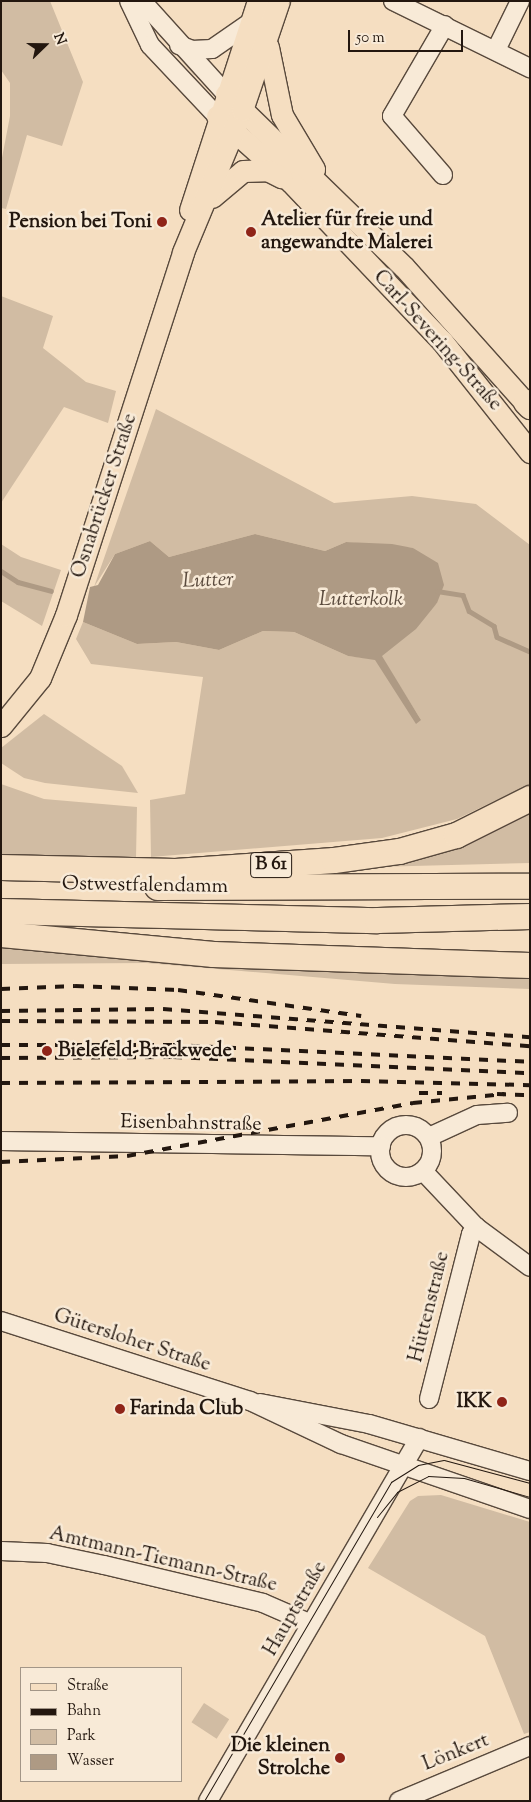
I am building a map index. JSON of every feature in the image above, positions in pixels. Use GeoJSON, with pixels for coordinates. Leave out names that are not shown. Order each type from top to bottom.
{"type":"FeatureCollection","features":[{"type":"Feature","properties":{"kind":"highway","name":"B 61"},"geometry":{"type":"LineString","coordinates":[[1,867],[175,871],[334,860],[399,851],[456,835],[530,798]]}},
{"type":"Feature","properties":{"kind":"highway","name":"Ostwestfalendamm"},"geometry":{"type":"LineString","coordinates":[[1,880],[123,887],[530,886]]}},
{"type":"Feature","properties":{"kind":"highway","name":"Ostwestfalendamm"},"geometry":{"type":"LineString","coordinates":[[1,911],[376,920],[530,916]]}},
{"type":"Feature","properties":{"kind":"highway"},"geometry":{"type":"LineString","coordinates":[[1,934],[214,954],[530,964]]}},
{"type":"Feature","properties":{"kind":"main road"},"geometry":{"type":"LineString","coordinates":[[225,123],[226,94],[258,1]]}},
{"type":"Feature","properties":{"kind":"main road"},"geometry":{"type":"LineString","coordinates":[[225,123],[242,110],[268,42],[280,1]]}},
{"type":"Feature","properties":{"kind":"main road"},"geometry":{"type":"LineString","coordinates":[[268,42],[272,81],[282,116],[332,197]]}},
{"type":"Feature","properties":{"kind":"main road","name":"Carl-Severing-Straße"},"geometry":{"type":"LineString","coordinates":[[226,94],[332,197],[468,334],[529,406]]}},
{"type":"Feature","properties":{"kind":"main road","name":"Carl-Severing-Straße"},"geometry":{"type":"LineString","coordinates":[[225,123],[291,182],[442,341],[530,452]]}},
{"type":"Feature","properties":{"kind":"main road","name":"Osnabrücker Straße"},"geometry":{"type":"LineString","coordinates":[[1,726],[40,678],[66,615],[184,252],[207,202],[225,123]]}},
{"type":"Feature","properties":{"kind":"main road","name":"Osnabrücker Straße"},"geometry":{"type":"LineString","coordinates":[[184,252],[191,205],[225,123]]}},
{"type":"Feature","properties":{"kind":"main road"},"geometry":{"type":"LineString","coordinates":[[207,202],[243,171],[267,170],[291,182]]}},
{"type":"Feature","properties":{"kind":"street","name":"Carl-Severing-Straße"},"geometry":{"type":"LineString","coordinates":[[129,1],[150,45],[225,123]]}},
{"type":"Feature","properties":{"kind":"street"},"geometry":{"type":"LineString","coordinates":[[142,1],[178,44],[226,94]]}},
{"type":"Feature","properties":{"kind":"street"},"geometry":{"type":"LineString","coordinates":[[393,1],[530,68]]}},
{"type":"Feature","properties":{"kind":"street"},"geometry":{"type":"LineString","coordinates":[[496,50],[520,1]]}},
{"type":"Feature","properties":{"kind":"street"},"geometry":{"type":"LineString","coordinates":[[178,44],[192,50],[212,49],[251,22]]}},
{"type":"Feature","properties":{"kind":"street"},"geometry":{"type":"LineString","coordinates":[[444,174],[392,116],[445,25]]}},
{"type":"Feature","properties":{"kind":"street"},"geometry":{"type":"LineString","coordinates":[[429,1137],[477,1115],[508,1113]]}},
{"type":"Feature","properties":{"kind":"street"},"geometry":{"type":"LineString","coordinates":[[400,1125],[416,1126],[429,1137],[432,1154],[423,1171],[408,1177],[395,1174],[382,1161],[381,1146],[388,1132],[400,1125]]}},
{"type":"Feature","properties":{"kind":"street","name":"Eisenbahnstraße"},"geometry":{"type":"LineString","coordinates":[[1,1141],[381,1146]]}},
{"type":"Feature","properties":{"kind":"street"},"geometry":{"type":"LineString","coordinates":[[423,1171],[476,1228],[530,1267]]}},
{"type":"Feature","properties":{"kind":"street","name":"Hüttenstraße"},"geometry":{"type":"LineString","coordinates":[[429,1399],[476,1228]]}},
{"type":"Feature","properties":{"kind":"street","name":"Gütersloher Straße"},"geometry":{"type":"LineString","coordinates":[[1,1321],[250,1401],[297,1407],[419,1438],[530,1471]]}},
{"type":"Feature","properties":{"kind":"street","name":"Gütersloher Straße"},"geometry":{"type":"LineString","coordinates":[[250,1401],[296,1426],[402,1466],[530,1509]]}},
{"type":"Feature","properties":{"kind":"street","name":"Hauptstraße"},"geometry":{"type":"LineString","coordinates":[[208,1801],[419,1438]]}},
{"type":"Feature","properties":{"kind":"street","name":"Amtmann-Tiemann-Straße"},"geometry":{"type":"LineString","coordinates":[[1,1551],[47,1553],[104,1565],[263,1603],[312,1624]]}},
{"type":"Feature","properties":{"kind":"street","name":"Lönkert"},"geometry":{"type":"LineString","coordinates":[[399,1801],[530,1746]]}},
{"type":"Feature","properties":{"kind":"green space"},"geometry":{"type":"Polygon","coordinates":[[[1,1],[50,1],[83,82],[62,146],[27,135],[6,209],[1,208],[1,163],[10,116],[10,83],[1,70],[1,1]]]}},
{"type":"Feature","properties":{"kind":"green space"},"geometry":{"type":"Polygon","coordinates":[[[148,16],[197,73],[194,75],[145,19],[148,16]]]}},
{"type":"Feature","properties":{"kind":"green space"},"geometry":{"type":"Polygon","coordinates":[[[1,296],[53,316],[43,348],[86,382],[116,391],[108,423],[64,407],[1,503],[1,296]]]}},
{"type":"Feature","properties":{"kind":"green space"},"geometry":{"type":"Polygon","coordinates":[[[156,409],[334,503],[412,496],[476,504],[530,545],[530,784],[457,819],[382,838],[151,857],[150,800],[185,794],[203,677],[91,664],[76,639],[83,622],[137,644],[176,642],[219,650],[263,631],[294,632],[348,656],[375,659],[421,720],[381,656],[437,603],[413,548],[346,542],[325,551],[255,534],[169,557],[150,541],[115,554],[94,587],[156,409]]]}},
{"type":"Feature","properties":{"kind":"green space"},"geometry":{"type":"Polygon","coordinates":[[[1,544],[21,557],[61,570],[42,626],[1,601],[1,544]]]}},
{"type":"Feature","properties":{"kind":"green space"},"geometry":{"type":"Polygon","coordinates":[[[44,714],[122,766],[138,793],[45,783],[24,778],[1,763],[1,748],[44,714]]]}},
{"type":"Feature","properties":{"kind":"green space"},"geometry":{"type":"Polygon","coordinates":[[[1,784],[44,799],[137,807],[136,858],[1,856],[1,784]]]}},
{"type":"Feature","properties":{"kind":"green space"},"geometry":{"type":"Polygon","coordinates":[[[530,812],[530,863],[373,867],[293,877],[460,846],[530,812]]]}},
{"type":"Feature","properties":{"kind":"green space"},"geometry":{"type":"Polygon","coordinates":[[[1,945],[530,976],[530,989],[395,984],[146,963],[1,964],[1,945]]]}},
{"type":"Feature","properties":{"kind":"green space"},"geometry":{"type":"Polygon","coordinates":[[[441,1495],[530,1522],[530,1732],[524,1734],[485,1636],[368,1568],[410,1501],[418,1496],[441,1495]]]}},
{"type":"Feature","properties":{"kind":"green space"},"geometry":{"type":"Polygon","coordinates":[[[204,1703],[229,1719],[217,1739],[191,1722],[204,1703]]]}},
{"type":"Feature","properties":{"kind":"water","name":"Lutterkolk"},"geometry":{"type":"Polygon","coordinates":[[[255,534],[325,551],[346,542],[392,544],[413,548],[438,563],[444,585],[437,603],[416,629],[382,656],[421,720],[416,724],[375,660],[348,656],[294,632],[263,631],[219,650],[176,642],[137,644],[83,622],[90,587],[98,585],[115,554],[150,541],[169,557],[255,534]]]}},
{"type":"Feature","properties":{"kind":"waterway","name":"Lutter"},"geometry":{"type":"LineString","coordinates":[[1,571],[18,582],[51,591]]}},
{"type":"Feature","properties":{"kind":"waterway","name":"Lutter"},"geometry":{"type":"LineString","coordinates":[[437,591],[463,595],[469,611],[494,626],[497,637],[530,652]]}},
{"type":"Feature","properties":{"kind":"tram line"},"geometry":{"type":"LineString","coordinates":[[204,1801],[391,1482],[418,1465],[444,1460],[530,1483]]}},
{"type":"Feature","properties":{"kind":"tram line"},"geometry":{"type":"LineString","coordinates":[[377,1517],[397,1492],[428,1476],[464,1478],[530,1497]]}},
{"type":"Feature","properties":{"kind":"railway"},"geometry":{"type":"LineString","coordinates":[[1,989],[75,986],[178,990],[361,1016]]}},
{"type":"Feature","properties":{"kind":"railway"},"geometry":{"type":"LineString","coordinates":[[1,1011],[163,1009],[530,1037]]}},
{"type":"Feature","properties":{"kind":"railway"},"geometry":{"type":"LineString","coordinates":[[1,1021],[215,1022],[530,1046]]}},
{"type":"Feature","properties":{"kind":"railway"},"geometry":{"type":"LineString","coordinates":[[1,1045],[173,1045],[530,1062]]}},
{"type":"Feature","properties":{"kind":"railway"},"geometry":{"type":"LineString","coordinates":[[1,1058],[173,1057],[530,1073]]}},
{"type":"Feature","properties":{"kind":"railway"},"geometry":{"type":"LineString","coordinates":[[1,1083],[361,1081],[530,1085]]}},
{"type":"Feature","properties":{"kind":"railway"},"geometry":{"type":"LineString","coordinates":[[419,1093],[442,1093]]}},
{"type":"Feature","properties":{"kind":"railway"},"geometry":{"type":"LineString","coordinates":[[497,1094],[530,1095]]}},
{"type":"Feature","properties":{"kind":"railway"},"geometry":{"type":"LineString","coordinates":[[1,1162],[127,1156],[413,1103],[505,1094]]}},
{"type":"Feature","properties":{"kind":"place","name":"Pension bei Toni"},"geometry":{"type":"Point","coordinates":[162,222]}},
{"type":"Feature","properties":{"kind":"place","name":"Atelier für freie und angewandte Malerei"},"geometry":{"type":"Point","coordinates":[251,232]}},
{"type":"Feature","properties":{"kind":"place","name":"Bielefeld-Brackwede"},"geometry":{"type":"Point","coordinates":[47,1051]}},
{"type":"Feature","properties":{"kind":"place","name":"IKK"},"geometry":{"type":"Point","coordinates":[502,1402]}},
{"type":"Feature","properties":{"kind":"place","name":"Farinda Club"},"geometry":{"type":"Point","coordinates":[120,1409]}},
{"type":"Feature","properties":{"kind":"place","name":"Die kleinen Strolche"},"geometry":{"type":"Point","coordinates":[340,1758]}}]}
